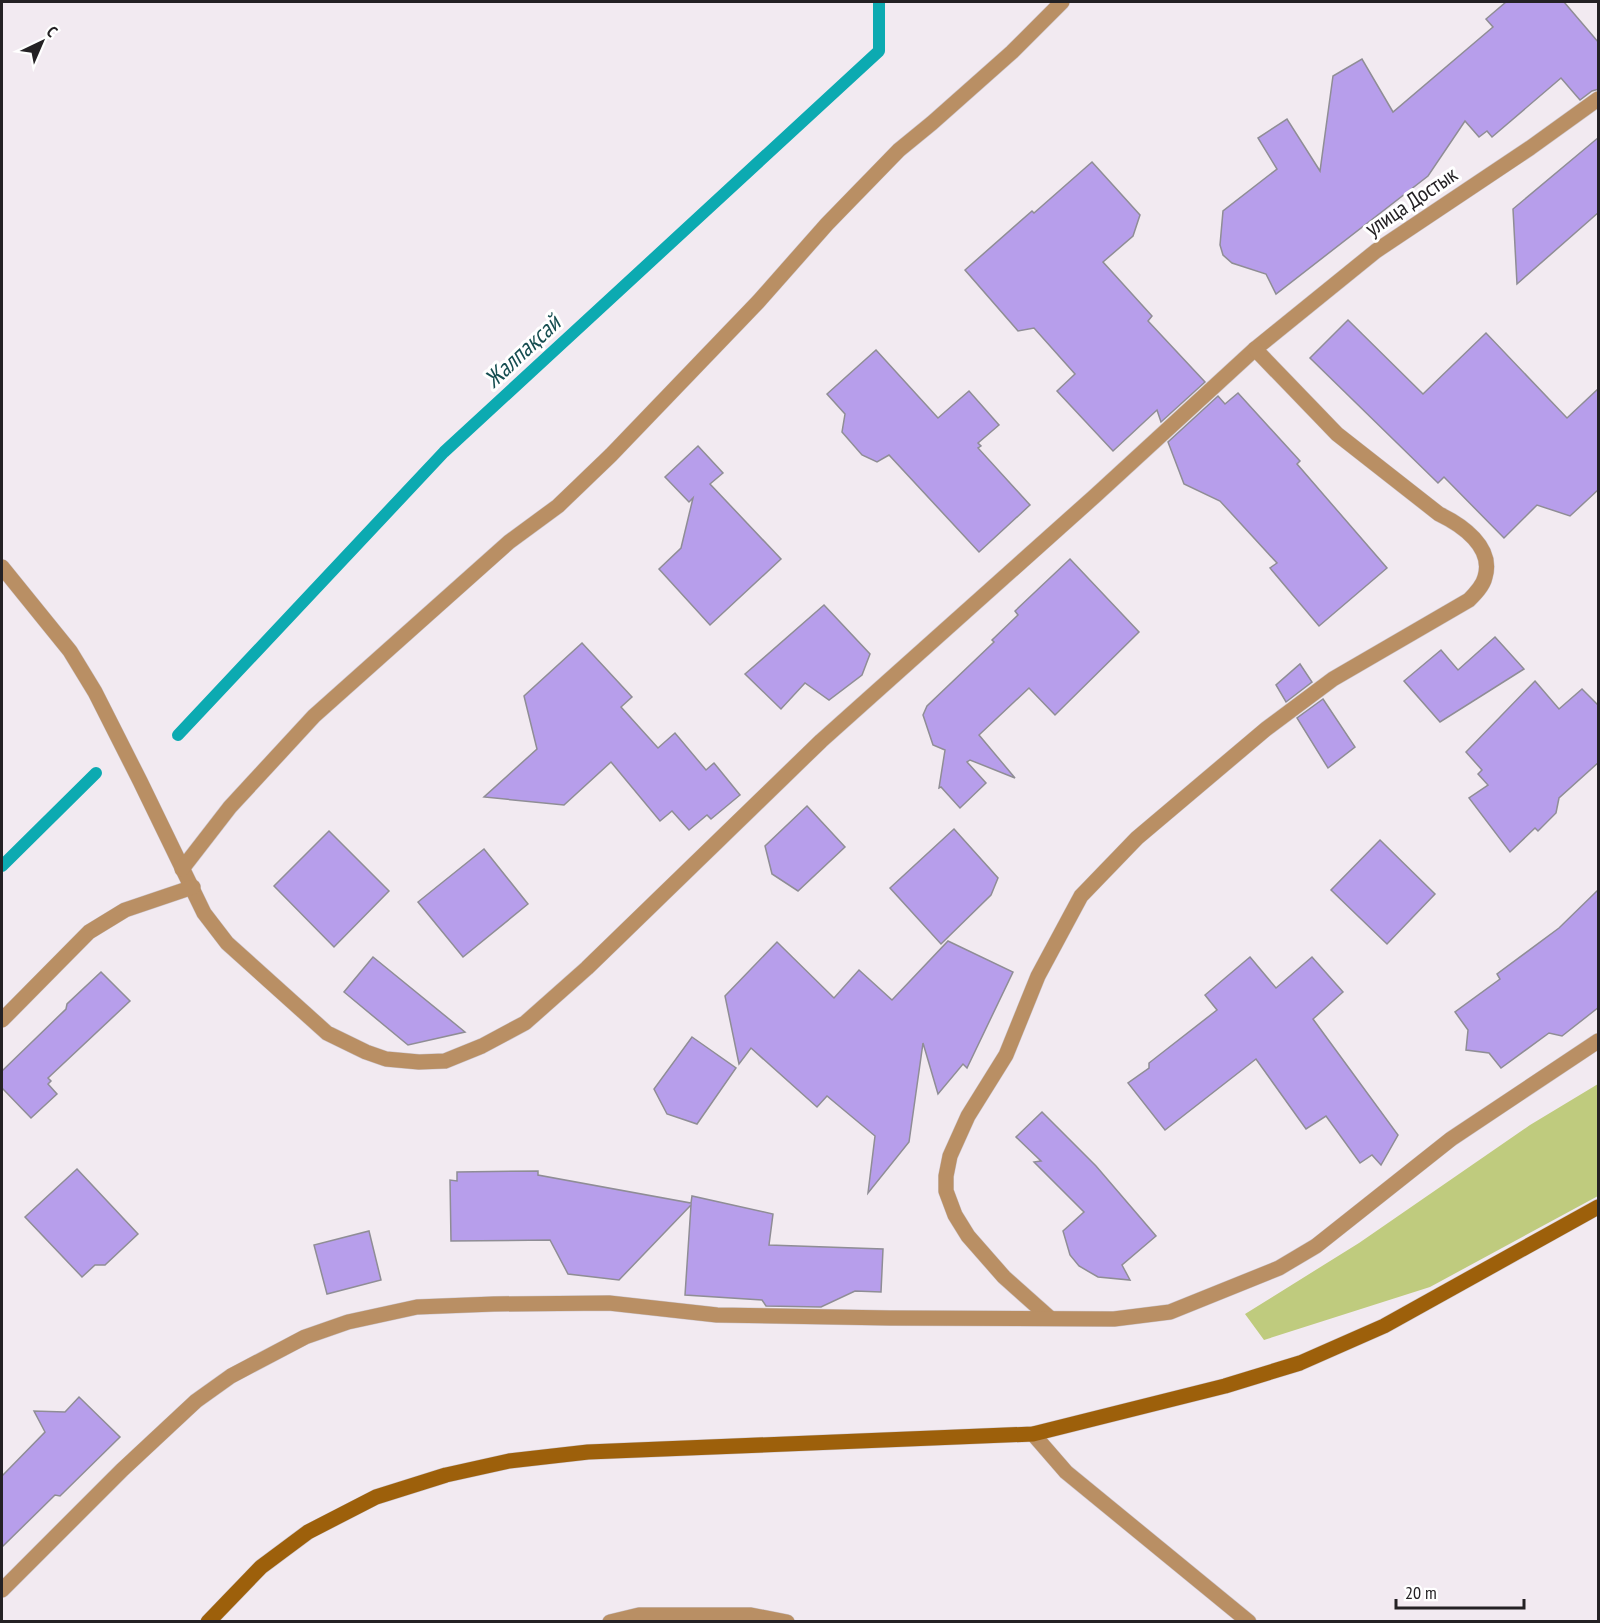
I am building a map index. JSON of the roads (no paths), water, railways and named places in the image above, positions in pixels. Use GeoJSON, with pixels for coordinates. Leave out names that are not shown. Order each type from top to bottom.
{"type":"FeatureCollection","features":[{"type":"Feature","properties":{"kind":"main road"},"geometry":{"type":"LineString","coordinates":[[208,1622],[261,1568],[308,1532],[376,1497],[446,1475],[509,1461],[588,1452],[1033,1434],[1225,1386],[1300,1363],[1384,1326],[1599,1208]]}},
{"type":"Feature","properties":{"kind":"street"},"geometry":{"type":"LineString","coordinates":[[182,869],[230,807],[314,716],[509,542],[558,506],[611,455],[726,335],[827,224],[899,150],[1012,52],[1062,2]]}},
{"type":"Feature","properties":{"kind":"street","name":"улица Достык"},"geometry":{"type":"LineString","coordinates":[[2,567],[70,651],[140,781],[204,913],[226,943],[327,1032],[386,1059],[419,1062],[445,1060],[482,1046],[525,1023],[587,968],[821,741],[1255,349],[1376,251],[1599,99]]}},
{"type":"Feature","properties":{"kind":"street"},"geometry":{"type":"LineString","coordinates":[[1050,1318],[1004,1277],[968,1236],[955,1215],[946,1191],[946,1176],[950,1156],[968,1116],[1006,1055],[1038,976],[1081,896],[1137,838],[1266,729],[1333,679],[1469,600],[1486,577],[1485,558],[1476,539],[1457,523],[1439,514],[1337,434],[1255,349]]}},
{"type":"Feature","properties":{"kind":"street"},"geometry":{"type":"LineString","coordinates":[[2,1020],[89,932],[124,910],[193,887]]}},
{"type":"Feature","properties":{"kind":"street"},"geometry":{"type":"LineString","coordinates":[[2,1590],[122,1470],[196,1401],[231,1376],[304,1337],[348,1322],[417,1307],[597,1304],[717,1315],[1114,1319],[1170,1312],[1279,1268],[1316,1246],[1451,1139],[1599,1041]]}},
{"type":"Feature","properties":{"kind":"street"},"geometry":{"type":"LineString","coordinates":[[1033,1434],[1066,1472],[1249,1622]]}},
{"type":"Feature","properties":{"kind":"street"},"geometry":{"type":"LineString","coordinates":[[610,1622],[639,1615],[751,1615],[787,1622]]}},
{"type":"Feature","properties":{"kind":"waterway","name":"Жалпақсай"},"geometry":{"type":"LineString","coordinates":[[178,735],[444,452],[879,51],[879,2]]}},
{"type":"Feature","properties":{"kind":"waterway","name":"Жалпақсай"},"geometry":{"type":"LineString","coordinates":[[2,866],[96,773]]}}]}
